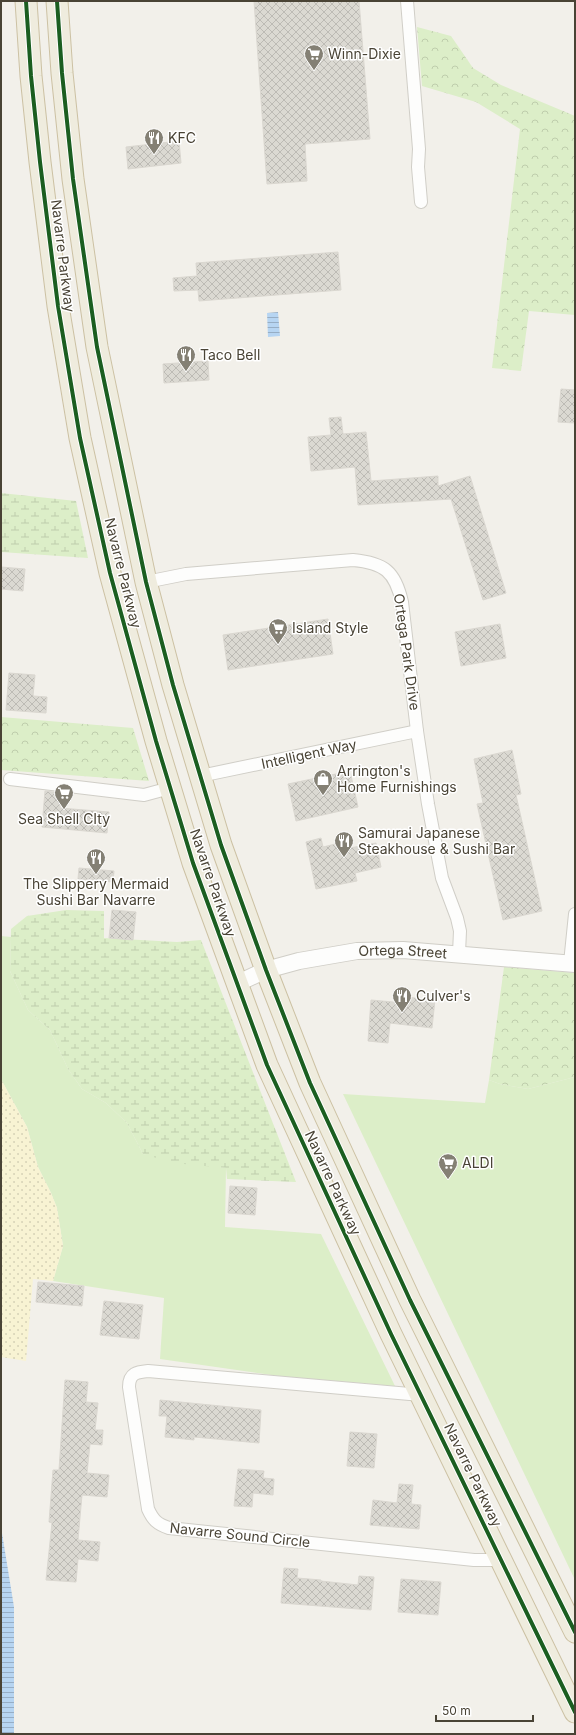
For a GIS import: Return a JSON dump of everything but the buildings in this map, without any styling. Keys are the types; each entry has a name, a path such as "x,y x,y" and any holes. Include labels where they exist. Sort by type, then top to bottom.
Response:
{"highway":[{"name":"Navarre Parkway","path":"26,1 36,123 58,306 80,438 110,573 156,741 193,863 236,984 267,1065 327,1198 575,1712"},
{"name":"Navarre Parkway","path":"57,1 62,73 73,179 92,319 105,386 146,582 173,685 221,845 266,970 310,1083 410,1300 575,1632"},
{"path":"58,306 80,316 92,319"},
{"path":"67,366 76,365 84,368 105,386"}],"street":[{"path":"407,1 419,150 418,167 421,202"},
{"name":"Ortega Park Drive","path":"146,582 186,574 353,560 366,561 380,566 392,575 398,586 402,602 428,804 442,878 457,918 460,931 459,953"},
{"name":"Intelligent Way","path":"200,776 418,731"},
{"path":"10,779 144,796 170,788"},
{"path":"572,963 575,914"},
{"name":"Ortega Street","path":"236,984 266,970 357,951 403,950 459,953 572,963"},
{"name":"Navarre Sound Circle","path":"421,1395 148,1371 136,1372 131,1376 128,1387 148,1509 153,1520 159,1525 169,1528 474,1560 502,1560"}],"green space":[{"path":"417,27 451,36 473,68 501,85 575,116 575,315 529,311 521,371 492,368 520,129 476,102 422,86"},
{"path":"1,493 76,501 88,558 1,552"},
{"path":"1,717 133,728 149,781 1,770"},
{"path":"66,910 104,911 104,938 177,942 201,940 296,1182 227,1179 226,1168 173,1163 143,1154 127,1123 106,1103 82,1089 68,1069 50,1030 28,1010 10,971 11,929 27,916"},
{"path":"1,936 11,937 10,971 28,1010 50,1030 68,1069 82,1089 106,1103 127,1123 143,1154 226,1168 225,1227 321,1234 395,1386 279,1376 160,1359 164,1298 53,1281 63,1246 57,1208 38,1167 27,1127 2,1081"},
{"path":"504,967 575,973 575,1077 528,1089 500,1084 489,1080"},
{"path":"575,1077 575,1580 343,1094 485,1103 489,1080 500,1084 528,1089"}],"sand":[{"path":"1,1048 2,1081 27,1127 38,1167 57,1208 63,1246 53,1281 33,1279 26,1361 1,1357"}],"water":[{"path":"278,312 280,336 268,337 267,313"},
{"path":"1,1527 14,1607 14,1734 1,1734"}],"cycle path":[{"path":"26,1 31,76 40,162 58,306 80,438 110,573 156,741 193,863 267,1065 391,1334 575,1712"},
{"path":"57,1 62,73 73,179 97,347 146,582 173,685 221,845 266,970 310,1083 410,1300 575,1632"}],"place":[{"name":"Winn-Dixie","path":"314,71"},
{"name":"KFC","path":"154,155"},
{"name":"Taco Bell","path":"186,372"},
{"name":"Island Style","path":"278,645"},
{"name":"Arrington's Home Furnishings","path":"323,796"},
{"name":"Sea Shell CIty","path":"64,810"},
{"name":"Samurai Japanese Steakhouse & Sushi Bar","path":"344,858"},
{"name":"The Slippery Mermaid Sushi Bar Navarre","path":"96,875"},
{"name":"Culver's","path":"402,1013"},
{"name":"ALDI","path":"448,1180"}]}
